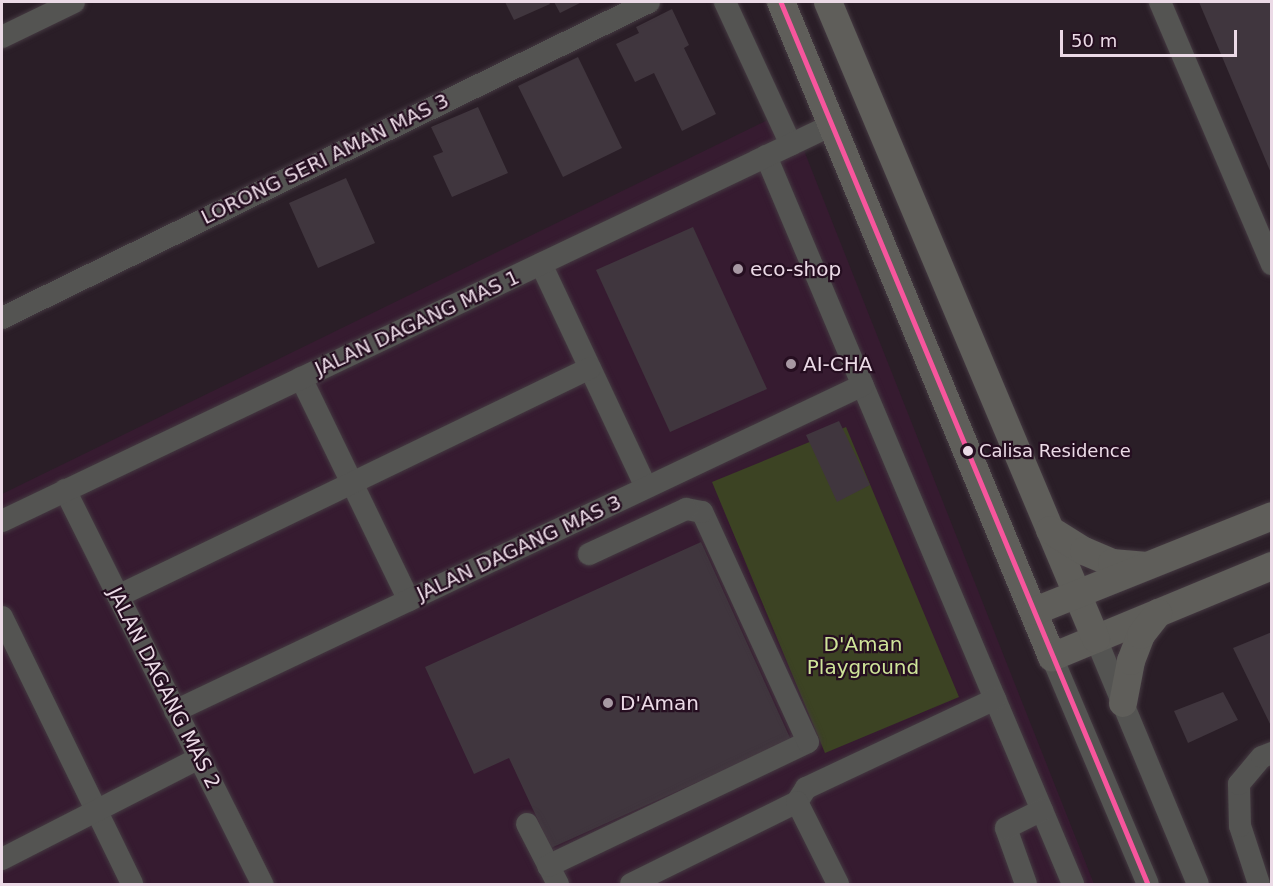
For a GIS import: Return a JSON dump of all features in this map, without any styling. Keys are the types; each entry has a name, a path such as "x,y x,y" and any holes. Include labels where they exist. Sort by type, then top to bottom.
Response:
{"main road":[{"path":"781,2 1052,657 1272,566"},
{"path":"828,2 1096,639"},
{"path":"1035,612 1272,516"},
{"path":"1050,530 1084,551 1112,563 1145,567"},
{"path":"1123,703 1131,661 1141,635 1158,613"}],"street":[{"path":"2,37 74,2"},
{"name":"LORONG SERI AMAN MAS 3","path":"2,318 649,2"},
{"path":"725,2 791,145"},
{"path":"1160,2 1272,264"},
{"name":"JALAN DAGANG MAS 1","path":"2,521 832,125"},
{"path":"766,156 1073,885"},
{"path":"541,264 646,487"},
{"path":"117,596 590,368"},
{"path":"301,378 409,600"},
{"name":"JALAN DAGANG MAS 3","path":"175,711 862,385"},
{"name":"JALAN DAGANG MAS 2","path":"65,490 262,885"},
{"path":"527,824 553,875 808,741 702,512 686,509 589,555"},
{"path":"2,617 132,885"},
{"path":"1096,639 1198,885"},
{"path":"1052,657 1148,885"},
{"path":"631,885 797,802 806,788 995,699"},
{"path":"1259,885 1240,826 1239,784 1267,755"},
{"path":"2,859 199,758"},
{"path":"797,802 838,885"},
{"path":"1026,885 1006,828 1041,810"}],"shaded area":[{"path":"788,110 1094,884 2,884 2,494"}],"green space":[{"name":"D'Aman Playground","path":"846,427 959,697 825,753 712,482"}],"building":[{"path":"505,2 549,2 550,4 514,20"},
{"path":"554,2 582,2 560,13"},
{"path":"1199,2 1272,2 1272,173 1271,173"},
{"path":"672,9 689,45 684,48 716,114 682,131 654,73 635,82 616,44 639,33 636,27"},
{"path":"578,57 622,148 563,177 518,86"},
{"path":"478,107 508,173 452,197 433,156 443,152 431,127"},
{"path":"346,178 375,243 318,268 289,203"},
{"path":"693,227 767,389 670,432 596,270"},
{"path":"839,421 870,485 837,502 806,435"},
{"name":"D'Aman","path":"701,542 791,740 551,848 509,758 474,774 425,667"},
{"path":"1272,632 1272,728 1233,648"},
{"path":"1223,692 1238,720 1188,743 1174,711"}],"transit line":[{"path":"781,2 1148,884"}],"place":[{"name":"eco-shop","path":"738,269"},
{"name":"AI-CHA","path":"791,364"},
{"name":"Calisa Residence","path":"968,451"},
{"name":"D'Aman","path":"608,703"}]}
